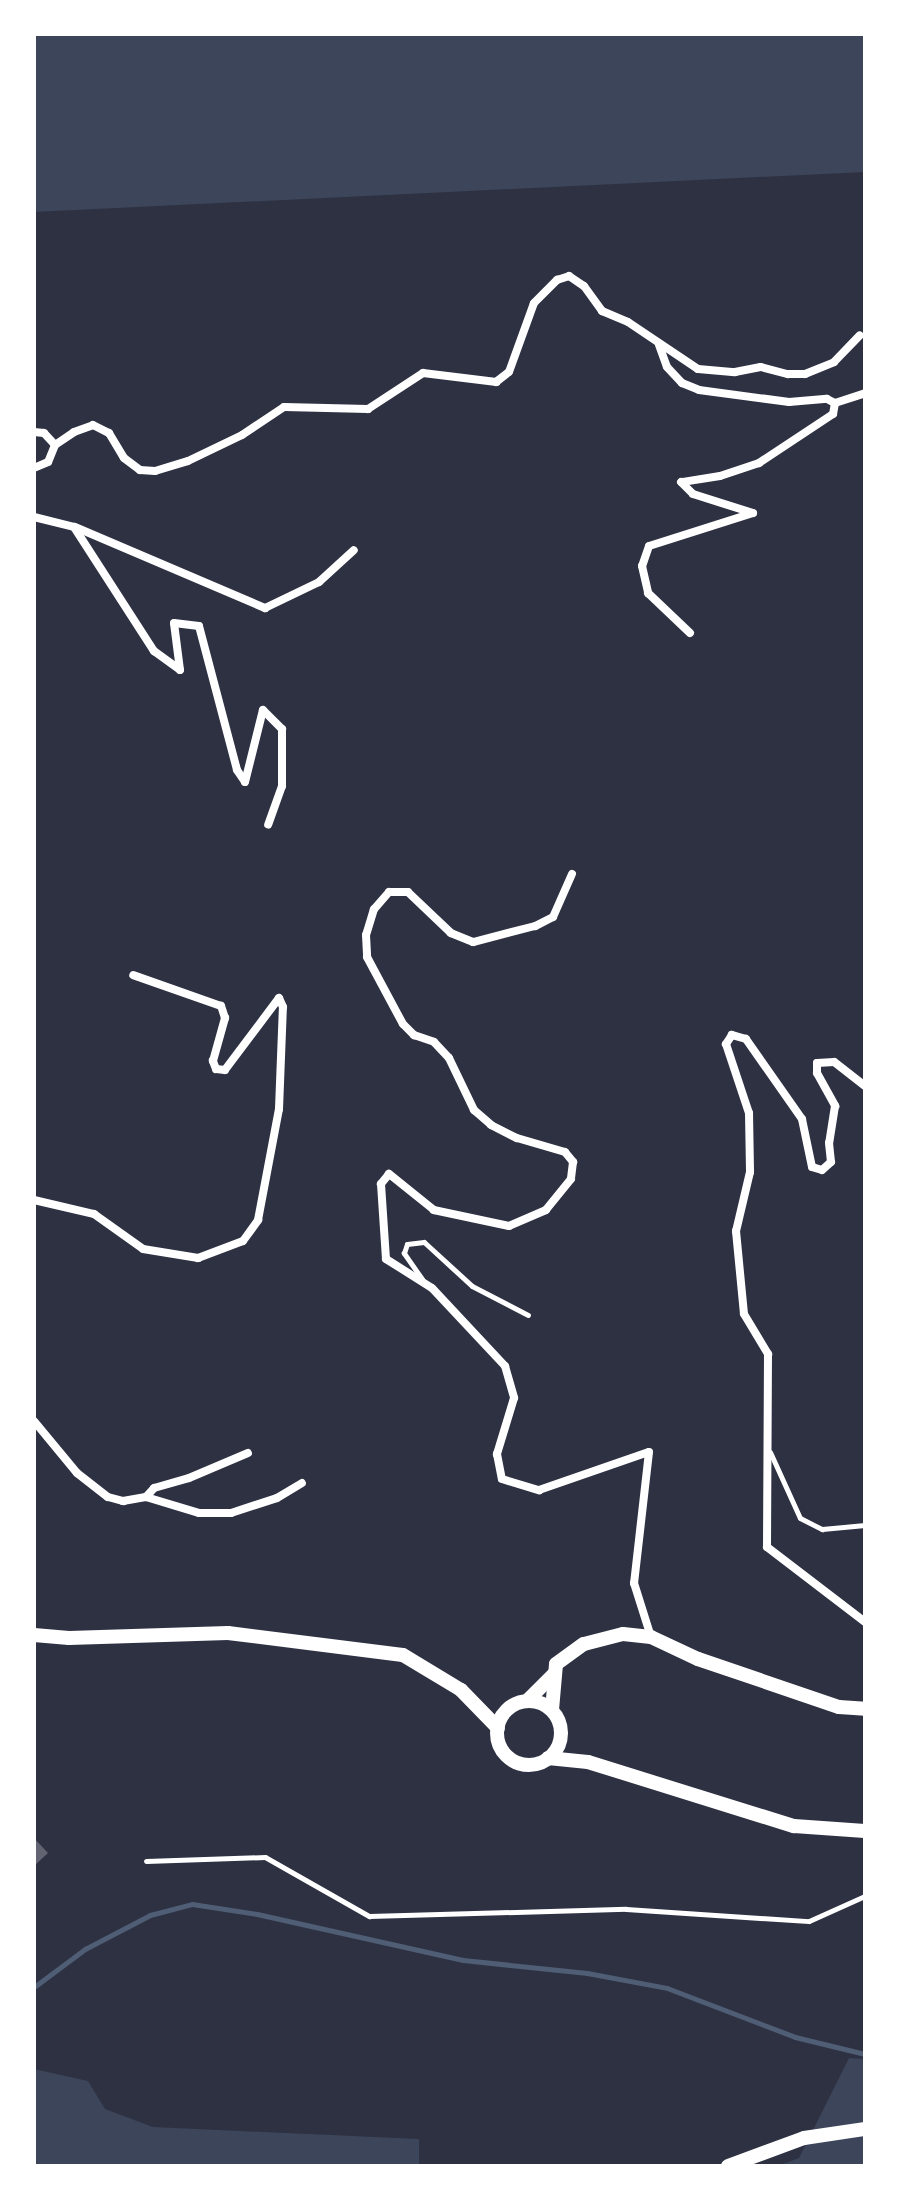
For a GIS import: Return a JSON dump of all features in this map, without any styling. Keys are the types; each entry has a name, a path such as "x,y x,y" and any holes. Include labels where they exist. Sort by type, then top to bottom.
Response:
{"main road":[{"path":"34,1635 69,1638 228,1633 403,1655 461,1690 498,1728"},
{"path":"552,1710 556,1664 584,1644 623,1634 651,1637 698,1659 839,1707 865,1709"},
{"path":"473,1702 507,1710 527,1701 554,1674"},
{"path":"527,1701 540,1703 552,1710 558,1718 561,1737 588,1762"},
{"path":"507,1710 498,1728 499,1744 509,1757 532,1764 548,1758 588,1762 794,1826 865,1831"},
{"path":"548,1758 561,1737"},
{"path":"728,2166 804,2138 865,2129"}],"street":[{"path":"34,468 48,462 55,445 74,432 93,425 109,433 124,458 140,470 155,471 188,461 242,435 284,407 368,409 423,373 496,382 509,372 534,303 557,280 569,276 584,286 602,311 628,322 698,369 735,372 761,367 788,374 805,374 834,362 860,335"},
{"path":"659,344 667,367 682,383 699,390 789,402 827,399 835,403 865,393"},
{"path":"690,633 648,593 642,566 649,546 753,513 693,494 681,482 720,476 759,463 833,414 835,403"},
{"path":"34,432 44,433 55,445"},
{"path":"34,517 74,527 265,608 319,582 354,550"},
{"path":"74,527 154,651 180,670 174,623 199,626 237,770 245,782 263,710 282,729 282,786 268,825"},
{"path":"572,874 553,917 535,926 473,942 451,933 408,892 389,892 374,909 366,935 367,957 403,1024 414,1035 434,1042 449,1058 474,1110 482,1118 517,1138 565,1152 573,1162 571,1179 546,1210 509,1226 434,1210 389,1174 381,1184 386,1259 432,1288 505,1366 514,1398 497,1454 502,1479 539,1490 649,1452 634,1583 651,1637"},
{"path":"34,1200 94,1214 143,1249 198,1258 243,1241 258,1220 279,1109 283,1007 279,998 225,1070 216,1069 213,1061 225,1018 221,1006 133,975"},
{"path":"865,1086 834,1062 817,1063 817,1073 835,1106 829,1143 831,1162 822,1170 812,1167 802,1119 746,1039 732,1035 726,1044 749,1113 750,1172 736,1231 744,1314 768,1354 767,1547 865,1622"},
{"path":"34,1421 77,1473 108,1497 123,1501 146,1497 199,1513 231,1513 277,1498 302,1483"},
{"path":"146,1497 154,1488 189,1478 248,1453"}],"lane":[{"path":"432,1288 414,1270 404,1253 407,1244 424,1242 472,1286 528,1315"},
{"path":"768,1447 800,1518 822,1529 865,1525"},
{"path":"146,1861 265,1857 369,1916 626,1909 809,1921 865,1896"}],"shaded area":[{"path":"34,34 865,34 865,172 34,212"},
{"path":"849,2058 865,2059 865,2166 778,2166 799,2158"},
{"path":"34,2069 88,2081 105,2109 153,2127 419,2139 419,2166 34,2166"}],"building":[{"path":"34,1838 48,1853 34,1866"}],"waterway":[{"path":"34,1987 85,1949 150,1915 192,1904 257,1914 463,1960 587,1973 667,1988 795,2037 865,2054"}]}
